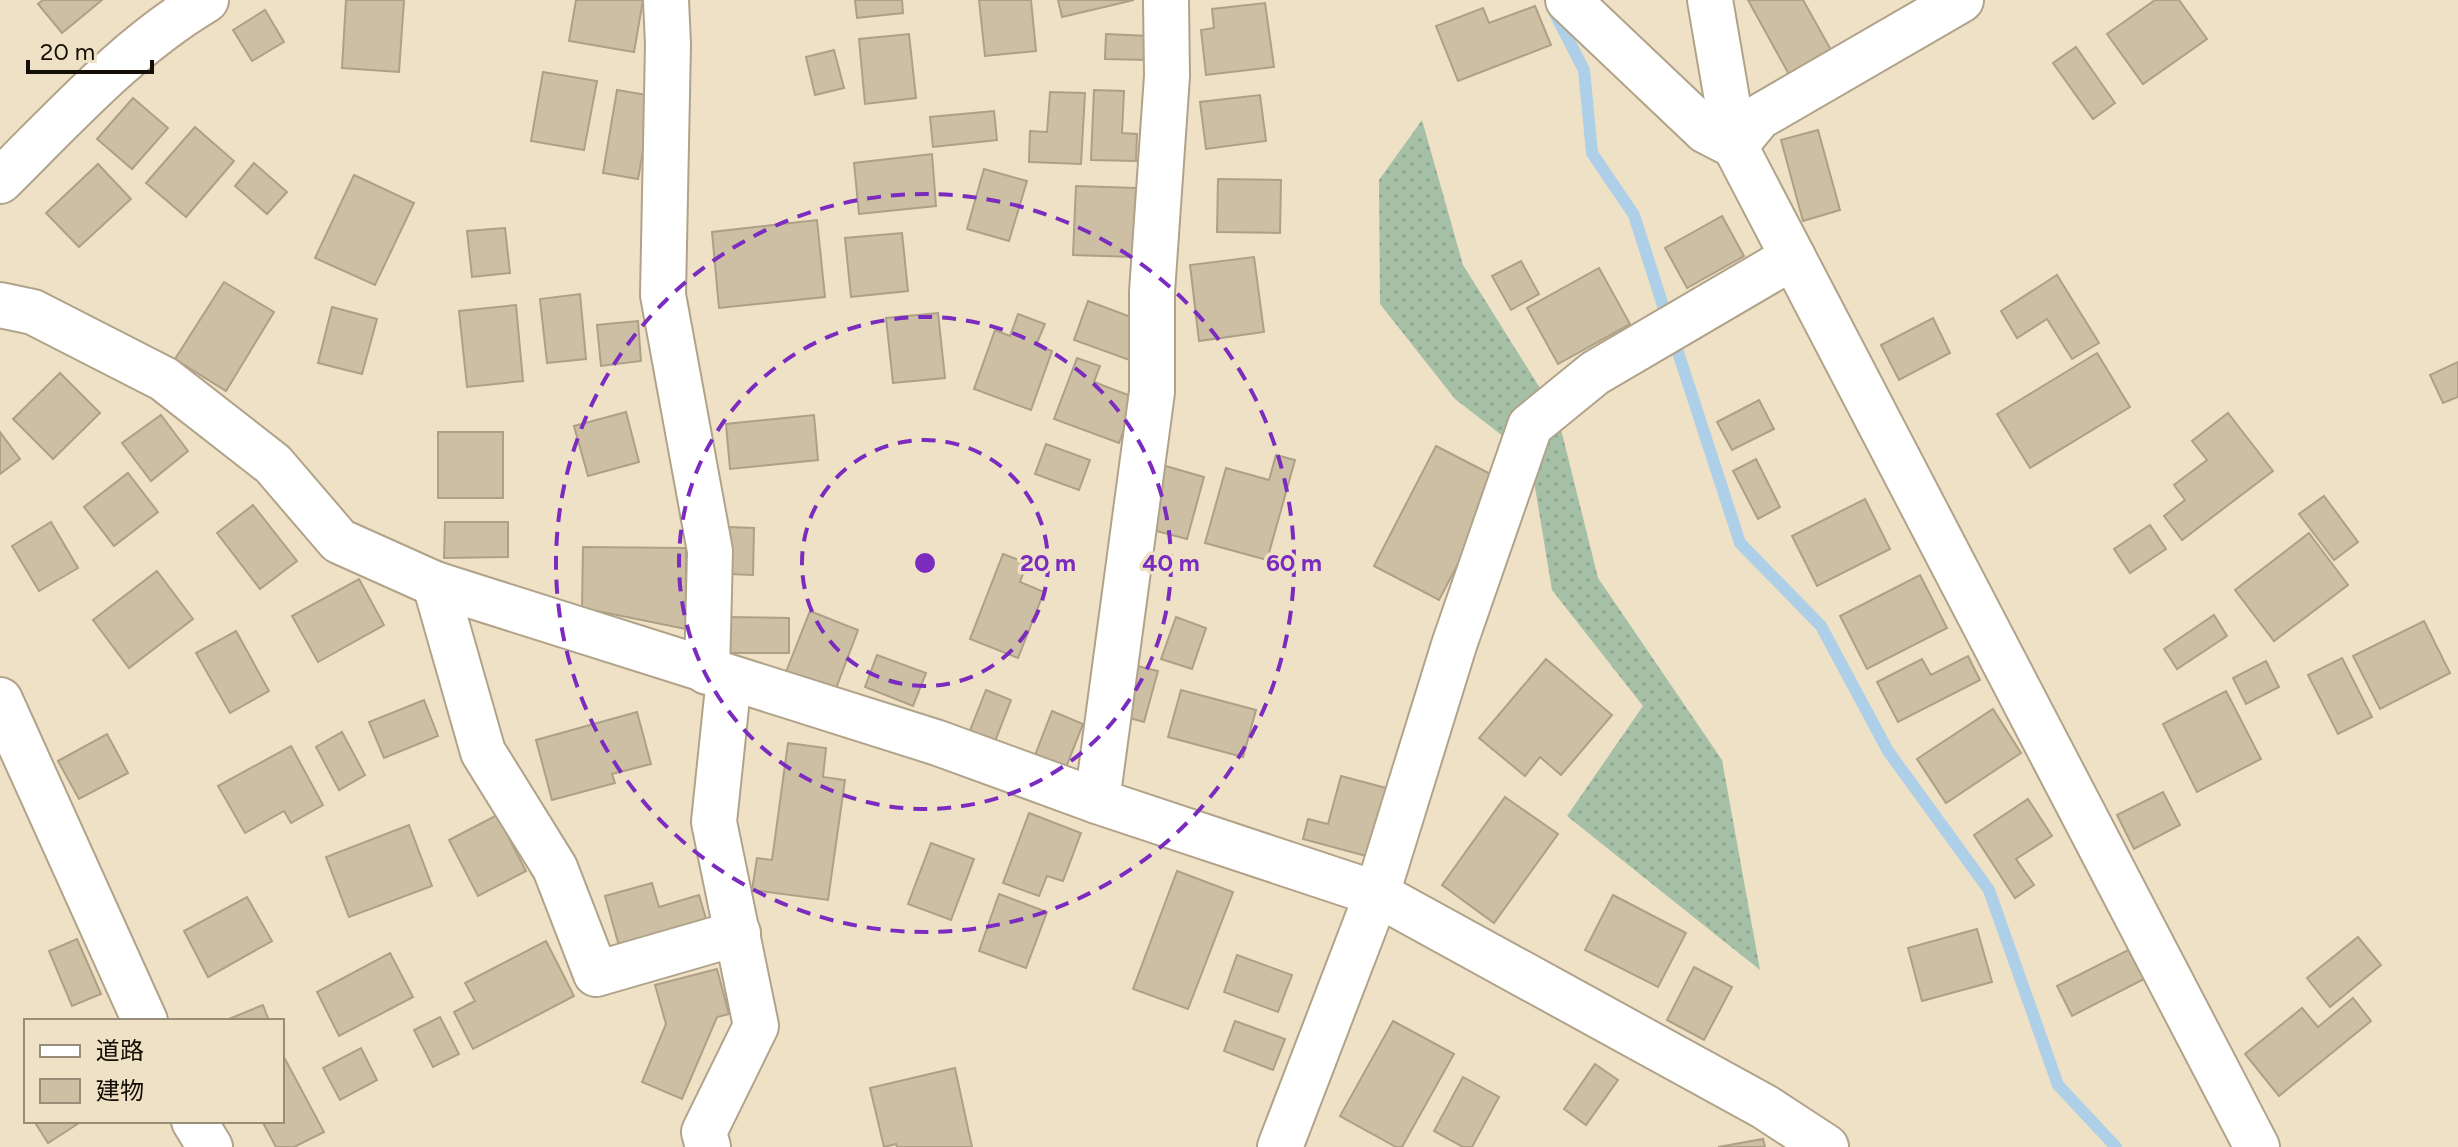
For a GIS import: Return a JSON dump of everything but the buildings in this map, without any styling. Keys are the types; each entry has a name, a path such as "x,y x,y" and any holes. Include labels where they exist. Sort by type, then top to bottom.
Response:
{"street":[{"path":"666,0 668,44 663,295 710,551 718,675 714,822 756,1026 704,1132 708,1147"},
{"path":"1097,801 1152,392 1152,292 1167,76 1166,0"},
{"path":"1568,0 1706,131 1735,146"},
{"path":"1710,0 1735,146 2257,1147"},
{"path":"1735,146 1759,117 1961,0"},
{"path":"0,181 183,6"},
{"path":"1280,1147 1377,894 1454,645 1530,426 1595,373 1793,257"},
{"path":"0,305 33,312 164,379 273,464 339,541 435,584 938,743 1097,801 1377,894 1765,1107 1826,1147"},
{"path":"435,584 483,752 555,868 596,974 738,933"},
{"path":"0,700 144,1019"},
{"path":"195,1123 210,1147"}],"green space":[{"path":"1422,120 1463,265 1558,417 1598,578 1722,760 1760,970 1567,816 1643,706 1552,590 1530,457 1455,399 1380,304 1379,180"}],"waterway":[{"path":"1553,10 1584,70 1592,153 1634,215 1665,312"},
{"path":"1676,346 1740,543 1821,626 1888,751 1989,890 2058,1085 2116,1147"}]}
